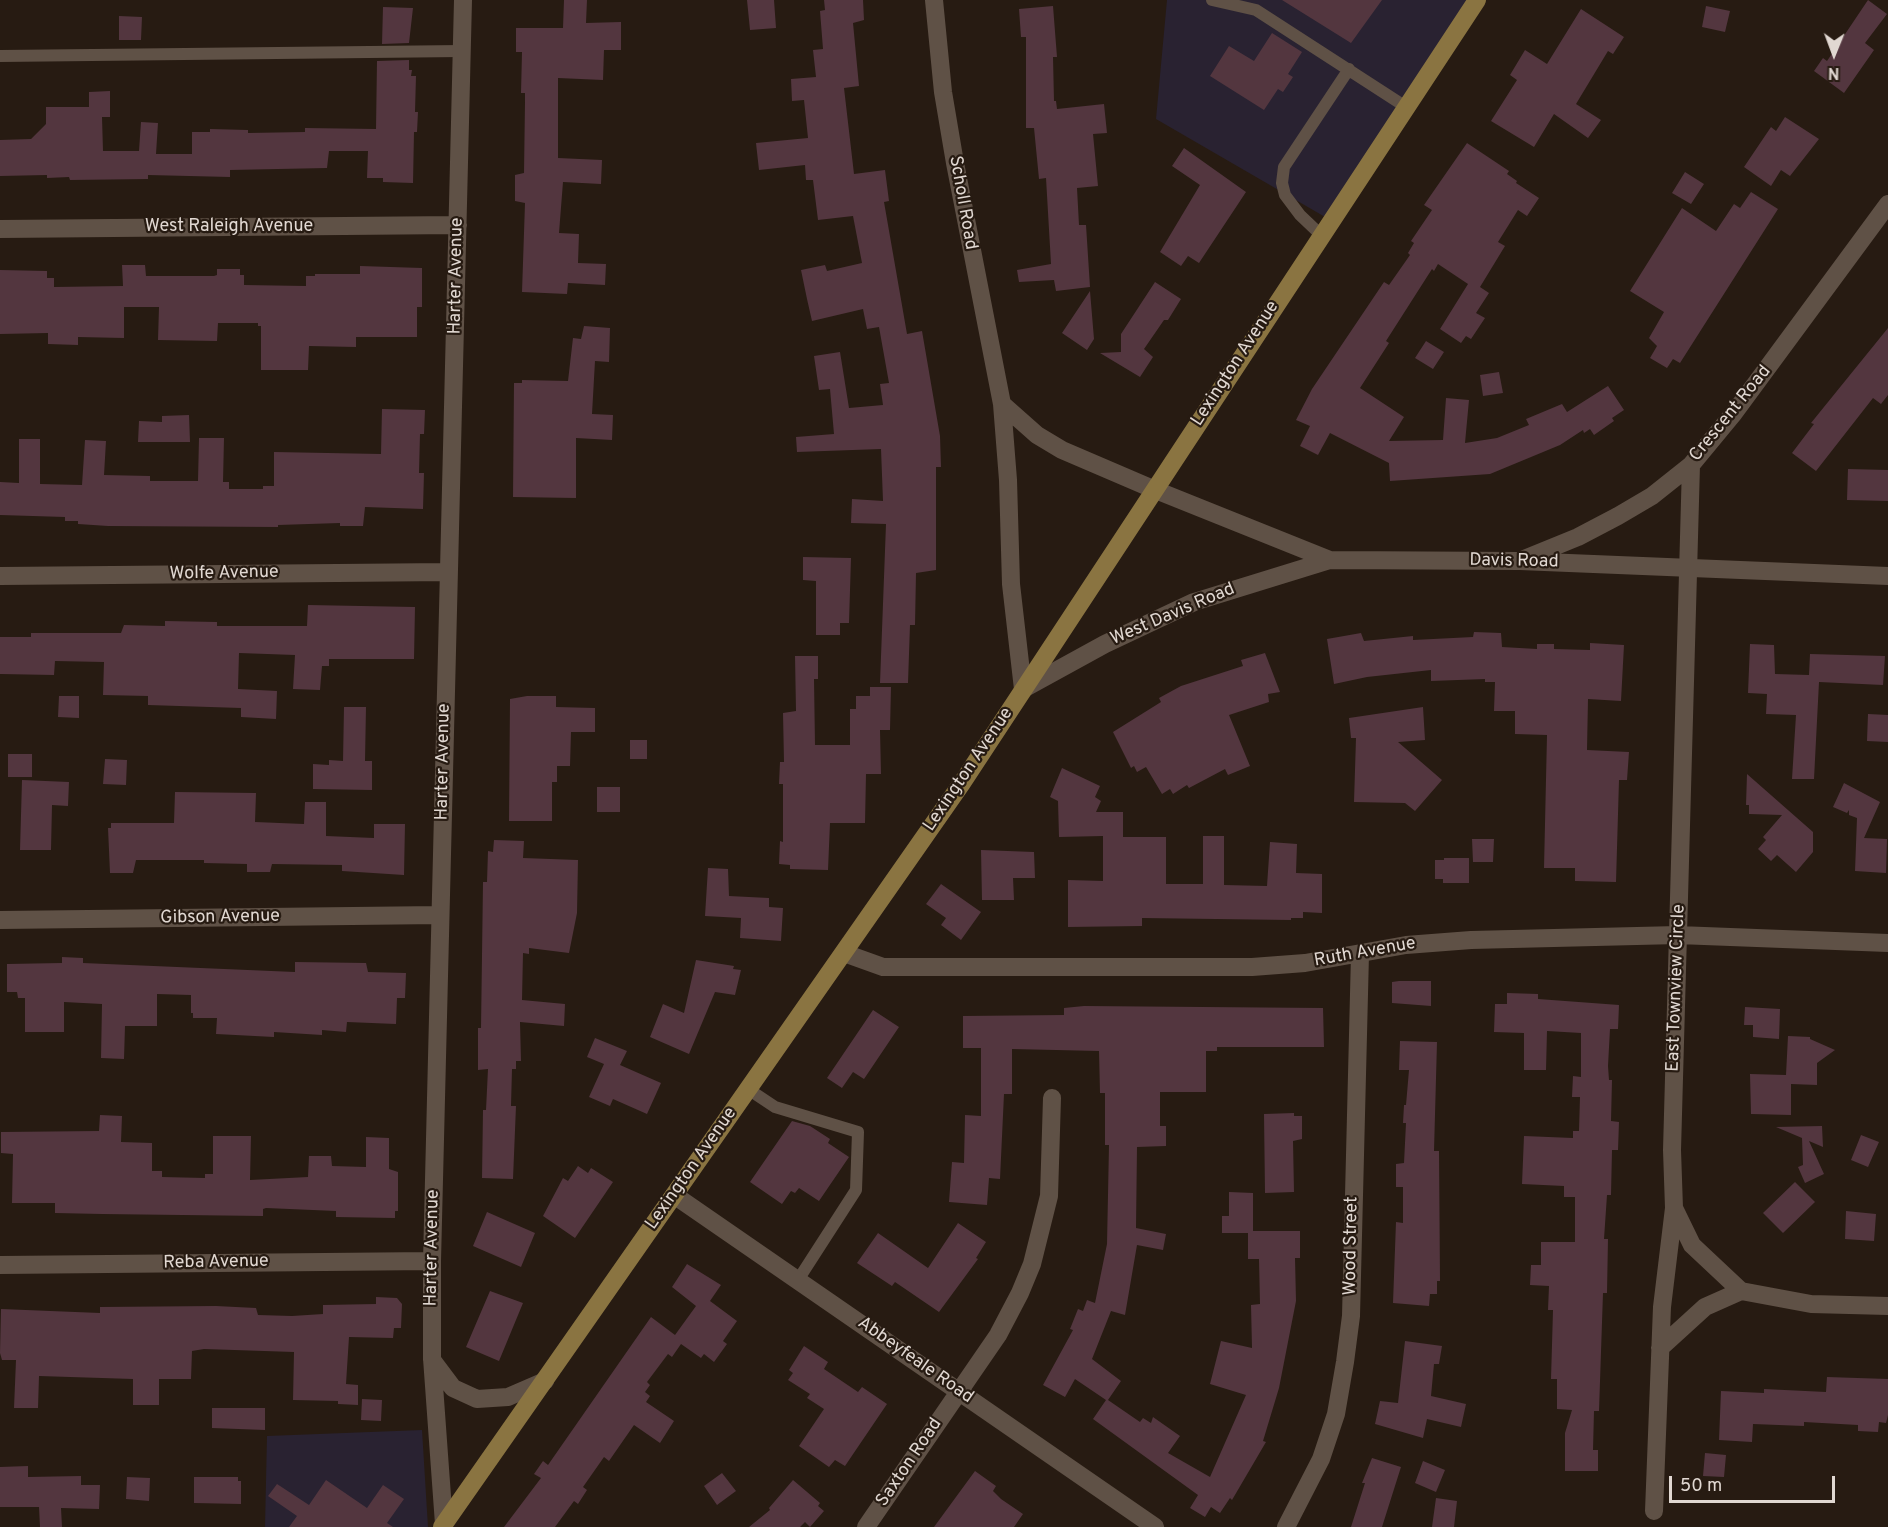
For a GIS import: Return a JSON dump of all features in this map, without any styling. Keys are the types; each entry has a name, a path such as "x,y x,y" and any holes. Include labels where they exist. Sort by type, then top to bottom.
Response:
{"main road":[{"name":"Lexington Avenue","path":"443,1526 962,783 1153,489 1477,0"}],"street":[{"name":"Harter Avenue","path":"443,1526 432,1358 432,1261 463,0"},
{"name":"Scholl Road","path":"934,0 943,92 1002,404 1008,480 1011,584 1023,689"},
{"name":"Crescent Road","path":"1520,561 1578,537 1618,516 1652,496 1691,465 1734,414 1888,204"},
{"name":"West Raleigh Avenue","path":"0,229 458,225"},
{"path":"1002,404 1037,435 1062,450 1153,489"},
{"name":"East Townview Circle","path":"1654,1511 1662,1307 1674,1208 1672,1150 1691,465"},
{"name":"Davis Road","path":"1153,489 1330,560 1520,561 1888,576"},
{"name":"West Davis Road","path":"1023,689 1105,644 1194,602 1330,560"},
{"name":"Wolfe Avenue","path":"0,576 449,572"},
{"name":"Gibson Avenue","path":"0,920 440,915"},
{"name":"Ruth Avenue","path":"844,953 883,967 912,968 1252,967 1305,963 1406,945 1471,940 1678,936 1888,943"},
{"name":"Wood Street","path":"1286,1527 1321,1459 1335,1414 1346,1362 1351,1316 1360,954"},
{"name":"Saxton Road","path":"866,1527 998,1335 1032,1264 1049,1196 1052,1098"},
{"name":"Abbeyfeale Road","path":"674,1195 1155,1527"},
{"path":"1674,1208 1692,1245 1741,1291 1811,1304 1888,1306"},
{"name":"Reba Avenue","path":"0,1265 432,1261"},
{"path":"1660,1348 1705,1306 1741,1291"},
{"path":"432,1358 453,1388 477,1399 508,1397 545,1381"}],"lane":[{"path":"1212,0 1256,10 1406,107"},
{"path":"0,56 462,51"},
{"path":"1321,235 1300,215 1285,195 1282,183 1284,167 1349,69"},
{"path":"748,1089 776,1107 858,1132 856,1190 798,1280"}],"shaded area":[{"path":"1167,0 1481,0 1332,221 1156,119"},
{"path":"422,1430 428,1527 265,1527 267,1436"}],"building":[{"path":"564,0 587,0 586,23 621,22 621,50 604,50 603,80 558,78 558,158 602,160 601,184 563,182 559,233 579,234 578,263 606,264 605,285 568,283 567,294 522,292 525,203 515,201 515,175 524,173 525,93 521,93 522,52 516,52 516,28 563,28"},
{"path":"747,0 774,0 776,28 750,30"},
{"path":"824,0 863,0 864,20 853,23 859,86 844,88 854,174 885,170 889,201 884,202 907,334 922,331 940,436 941,467 936,467 936,570 916,573 915,625 910,625 908,683 880,683 886,524 851,523 852,499 883,501 881,449 797,452 796,437 834,434 830,389 819,390 814,356 840,352 849,408 883,405 880,384 889,383 879,327 867,329 863,309 812,321 807,299 801,270 825,265 827,271 862,263 853,216 818,220 813,180 806,180 805,165 759,170 756,143 808,138 804,100 792,101 791,79 816,77 813,50 823,49 820,11 825,10"},
{"path":"1282,0 1382,0 1351,43"},
{"path":"1868,0 1887,14 1865,43 1874,50 1844,93 1814,71 1823,58 1827,61"},
{"path":"1053,6 1057,57 1053,57 1054,101 1056,101 1057,109 1104,104 1107,133 1093,134 1098,186 1077,188 1079,225 1086,225 1090,287 1056,291 1054,280 1019,282 1017,270 1051,264 1046,178 1039,179 1034,128 1026,128 1026,37 1021,37 1019,9"},
{"path":"1706,6 1730,11 1725,32 1702,27"},
{"path":"383,7 413,8 409,43 382,44"},
{"path":"1581,9 1624,37 1613,54 1608,51 1576,104 1601,120 1588,138 1554,114 1534,147 1491,121 1517,80 1510,75 1525,50 1547,64"},
{"path":"119,16 142,17 141,40 119,40"},
{"path":"1272,33 1302,52 1288,74 1293,77 1283,92 1278,89 1264,110 1210,76 1229,46 1254,61"},
{"path":"409,60 411,76 416,76 415,112 418,112 417,132 414,132 413,183 383,182 383,178 367,178 368,151 329,151 327,168 230,170 230,177 148,175 148,179 70,180 69,177 47,178 47,175 0,176 0,140 31,139 46,124 46,107 89,107 89,92 110,91 110,117 102,117 103,151 139,151 141,122 158,123 156,154 192,154 192,132 210,132 210,129 248,130 248,133 305,132 305,128 376,129 377,61"},
{"path":"1785,117 1819,139 1790,176 1781,170 1771,186 1744,167 1771,127 1776,131"},
{"path":"1467,143 1509,171 1507,174 1517,181 1516,183 1539,198 1527,216 1518,210 1498,242 1505,246 1480,287 1489,293 1476,313 1485,318 1471,339 1466,336 1461,343 1440,329 1468,284 1438,264 1434,271 1432,269 1386,341 1389,343 1360,388 1404,417 1389,441 1443,440 1446,398 1469,400 1465,443 1497,438 1529,425 1526,419 1562,404 1567,412 1608,386 1624,410 1612,418 1614,421 1594,435 1590,429 1584,433 1583,430 1560,445 1490,474 1390,481 1389,463 1330,433 1318,455 1300,446 1310,426 1296,420 1312,389 1384,282 1389,285 1410,255 1408,253 1414,243 1411,241 1432,210 1424,205"},
{"path":"1184,148 1246,192 1199,263 1188,256 1181,266 1160,252 1200,185 1172,166"},
{"path":"1685,172 1704,184 1691,204 1672,193"},
{"path":"1751,192 1778,209 1680,363 1673,359 1667,368 1650,358 1657,346 1649,338 1664,312 1630,291 1682,208 1716,231 1734,204 1740,208"},
{"path":"122,265 145,265 146,276 214,276 217,275 217,269 240,269 240,275 244,275 244,285 306,286 306,276 360,274 360,266 422,268 422,307 417,307 417,337 356,337 356,347 309,346 308,370 261,370 261,326 258,326 258,323 218,323 217,341 158,340 159,307 124,307 124,338 78,337 78,345 48,344 48,333 0,334 0,270 47,271 47,278 54,278 54,287 123,286"},
{"path":"1155,282 1181,299 1168,320 1164,320 1144,349 1153,357 1140,377 1100,353 1121,352 1121,334"},
{"path":"1090,291 1094,339 1087,350 1062,333"},
{"path":"584,326 610,328 609,362 595,361 592,414 613,415 612,440 576,438 576,498 513,497 514,383 522,383 522,380 568,381 573,338 581,339"},
{"path":"1888,328 1888,395 1881,404 1873,398 1816,471 1792,453 1814,424 1811,423"},
{"path":"1426,341 1444,352 1433,369 1415,358"},
{"path":"1499,372 1503,393 1483,396 1480,375"},
{"path":"382,409 425,410 424,434 420,434 419,473 424,473 423,509 365,507 363,526 340,526 340,523 278,525 278,527 108,526 78,524 78,521 65,521 65,517 0,515 0,482 19,483 19,439 40,439 40,484 82,485 85,440 106,441 104,475 150,476 150,481 198,481 199,438 224,438 223,482 229,482 229,489 263,489 263,486 274,486 274,452 381,454"},
{"path":"189,415 190,442 138,442 139,421 162,422 162,416"},
{"path":"1848,469 1888,470 1888,501 1847,500"},
{"path":"803,557 851,558 849,623 840,623 840,635 816,635 816,581 803,580"},
{"path":"308,605 415,607 414,659 329,659 329,666 322,666 320,690 293,689 295,655 239,653 238,689 277,691 276,719 241,717 241,708 148,705 148,696 103,695 104,662 55,661 54,675 0,674 0,637 31,637 31,633 121,633 124,625 165,626 165,621 217,622 217,626 307,626"},
{"path":"1474,632 1501,633 1502,647 1537,649 1537,644 1554,644 1554,649 1590,650 1590,643 1624,645 1621,701 1588,699 1587,750 1629,752 1627,780 1619,780 1616,882 1575,881 1575,868 1544,868 1547,735 1515,734 1515,711 1494,711 1495,682 1485,682 1485,679 1431,681 1431,670 1367,677 1334,684 1327,639 1361,633 1364,641 1413,636 1413,640 1473,637"},
{"path":"1750,644 1774,645 1775,674 1809,675 1810,654 1885,656 1883,685 1819,682 1814,779 1792,779 1796,715 1766,714 1767,694 1748,693"},
{"path":"1265,653 1280,692 1268,694 1269,702 1229,715 1250,766 1228,775 1225,769 1189,788 1187,785 1173,794 1170,789 1162,794 1146,767 1137,772 1134,766 1131,768 1113,732 1161,702 1159,698 1181,686 1243,666 1241,660"},
{"path":"795,656 818,656 818,679 814,679 815,745 850,745 850,709 856,709 856,696 870,696 870,687 891,687 890,730 880,730 881,774 866,774 865,823 830,823 828,870 790,869 790,865 779,864 780,841 783,842 783,784 779,784 780,762 784,762 783,713 796,711"},
{"path":"59,696 79,696 79,718 58,717"},
{"path":"527,696 556,696 556,707 595,708 595,732 571,732 570,766 557,766 557,782 552,782 552,821 509,821 510,699"},
{"path":"344,707 366,707 365,761 372,761 372,790 313,789 313,764 329,765 329,760 343,761"},
{"path":"1423,707 1425,740 1398,742 1442,780 1415,811 1405,803 1354,802 1356,738 1351,738 1349,718"},
{"path":"1868,714 1888,715 1888,742 1867,741"},
{"path":"630,740 647,740 647,759 630,759"},
{"path":"8,754 32,754 32,777 8,777"},
{"path":"105,759 127,760 126,785 103,784"},
{"path":"1062,768 1100,786 1095,797 1101,801 1096,812 1123,812 1123,837 1166,837 1166,884 1203,884 1203,836 1224,836 1224,885 1267,886 1270,842 1297,844 1296,873 1322,874 1322,913 1303,912 1303,918 1291,918 1291,920 1142,918 1142,926 1068,927 1068,880 1103,881 1103,836 1059,837 1058,801 1050,797"},
{"path":"1747,774 1813,832 1813,852 1796,872 1777,855 1771,861 1758,849 1766,840 1763,837 1782,815 1749,814 1749,805 1746,805"},
{"path":"22,780 69,782 68,806 52,805 51,850 20,850"},
{"path":"1844,783 1880,802 1864,838 1887,839 1886,873 1855,871 1857,818 1849,815 1849,810 1847,813 1833,807"},
{"path":"597,787 620,787 620,812 597,812"},
{"path":"175,792 256,793 255,822 304,824 305,802 326,802 326,836 374,838 374,824 405,824 404,875 342,871 342,865 272,864 270,872 247,872 247,864 204,863 204,860 136,860 133,873 110,873 108,828 111,828 111,823 174,823"},
{"path":"1472,839 1494,839 1493,862 1473,862"},
{"path":"494,840 524,841 523,858 578,860 577,913 569,953 529,948 529,954 523,953 522,1000 565,1004 564,1026 520,1022 521,1061 516,1061 516,1069 512,1069 511,1106 516,1106 513,1179 482,1178 483,1110 486,1110 488,1069 478,1070 478,1028 481,1028 483,882 487,882 488,851 493,852"},
{"path":"981,850 1034,852 1035,878 1013,878 1014,900 982,900"},
{"path":"1444,858 1469,858 1469,883 1443,883 1443,879 1435,879 1435,860 1444,860"},
{"path":"708,868 728,869 729,896 769,898 769,907 783,908 781,941 740,938 741,918 705,916"},
{"path":"941,884 981,912 961,940 941,925 946,918 926,904"},
{"path":"62,957 83,958 83,963 295,972 295,962 366,963 368,972 406,973 405,998 397,998 396,1024 347,1022 346,1032 322,1030 322,1035 274,1032 274,1037 216,1034 217,1018 193,1018 191,995 157,994 157,1026 125,1026 124,1059 101,1058 102,1004 64,1002 64,1032 25,1032 25,998 18,998 17,992 7,992 7,964 62,963"},
{"path":"696,960 734,966 733,969 741,970 735,995 715,992 689,1054 650,1037 663,1004 684,1013"},
{"path":"1431,981 1431,1006 1392,1003 1392,982"},
{"path":"1507,993 1538,994 1538,999 1619,1005 1618,1029 1610,1029 1608,1066 1609,1080 1612,1080 1611,1121 1619,1122 1618,1150 1612,1150 1611,1195 1607,1195 1604,1239 1608,1239 1607,1293 1603,1293 1599,1411 1594,1411 1593,1450 1598,1450 1598,1471 1565,1471 1565,1433 1572,1410 1557,1409 1557,1379 1551,1379 1553,1310 1548,1310 1549,1286 1530,1285 1531,1265 1541,1265 1541,1242 1575,1242 1575,1197 1564,1197 1564,1186 1522,1184 1524,1136 1573,1138 1573,1131 1579,1131 1580,1097 1572,1097 1573,1076 1581,1077 1581,1033 1547,1031 1546,1070 1524,1070 1524,1033 1494,1032 1495,1004 1507,1004"},
{"path":"1084,1006 1323,1008 1324,1047 1217,1047 1217,1051 1206,1051 1206,1092 1160,1092 1160,1126 1166,1126 1166,1146 1137,1147 1136,1228 1166,1234 1163,1250 1137,1245 1125,1315 1111,1311 1092,1359 1121,1381 1108,1400 1140,1422 1143,1418 1151,1423 1153,1417 1180,1436 1168,1453 1210,1477 1246,1395 1210,1384 1221,1341 1252,1348 1251,1305 1260,1304 1259,1259 1248,1259 1248,1233 1222,1233 1222,1216 1229,1216 1229,1192 1253,1193 1253,1231 1300,1231 1300,1258 1295,1258 1296,1301 1279,1388 1263,1441 1266,1442 1232,1500 1230,1498 1220,1513 1211,1507 1205,1517 1190,1508 1198,1495 1093,1419 1106,1400 1075,1379 1065,1397 1043,1385 1073,1330 1070,1329 1078,1309 1083,1311 1087,1300 1095,1303 1107,1244 1109,1145 1105,1145 1105,1093 1100,1093 1099,1051 1012,1049 1012,1094 1004,1094 1000,1179 989,1178 987,1205 949,1202 952,1162 964,1163 965,1115 981,1116 981,1048 963,1048 963,1016 1064,1015 1064,1008"},
{"path":"1745,1007 1780,1009 1779,1039 1753,1037 1753,1025 1744,1025"},
{"path":"873,1010 899,1027 864,1079 853,1072 842,1088 827,1078"},
{"path":"1788,1036 1810,1037 1835,1050 1817,1063 1817,1085 1791,1084 1791,1115 1751,1114 1750,1074 1786,1075"},
{"path":"595,1038 627,1051 620,1065 661,1083 647,1114 613,1099 610,1106 589,1097 604,1064 587,1057"},
{"path":"1400,1041 1437,1042 1434,1151 1439,1151 1440,1281 1437,1281 1437,1294 1430,1294 1429,1306 1393,1303 1396,1222 1403,1223 1403,1187 1396,1187 1396,1164 1404,1163 1406,1123 1403,1123 1409,1070 1399,1070"},
{"path":"1294,1113 1294,1116 1302,1116 1302,1139 1293,1141 1294,1192 1265,1193 1264,1114"},
{"path":"100,1115 122,1116 121,1142 152,1143 152,1171 162,1171 162,1177 205,1178 205,1174 213,1174 213,1136 251,1136 250,1180 308,1177 309,1156 331,1156 332,1166 366,1167 366,1137 389,1138 389,1169 398,1172 398,1211 395,1211 395,1218 336,1217 336,1211 266,1208 263,1209 263,1216 102,1214 55,1213 55,1203 12,1203 13,1154 1,1153 1,1132 99,1131"},
{"path":"792,1121 810,1126 830,1139 828,1143 849,1157 819,1201 799,1188 795,1193 791,1191 782,1204 750,1182"},
{"path":"1822,1126 1823,1147 1809,1141 1824,1174 1805,1183 1798,1167 1803,1165 1802,1138 1776,1127"},
{"path":"1861,1135 1879,1142 1868,1167 1851,1160"},
{"path":"578,1166 588,1173 591,1168 613,1182 575,1238 543,1216 563,1178 568,1181"},
{"path":"1795,1182 1815,1202 1783,1233 1763,1213"},
{"path":"1846,1211 1876,1214 1874,1241 1845,1239"},
{"path":"487,1212 535,1233 521,1267 473,1246"},
{"path":"958,1223 986,1242 976,1258 978,1259 939,1312 895,1282 892,1286 857,1263 878,1233 928,1268"},
{"path":"687,1264 721,1285 710,1301 737,1321 723,1341 727,1344 714,1362 704,1354 701,1358 681,1344 672,1357 668,1354 647,1382 650,1385 645,1392 650,1396 646,1402 674,1421 660,1443 634,1425 609,1461 604,1457 583,1487 587,1490 578,1504 574,1501 555,1527 504,1527 541,1478 534,1474 543,1461 548,1465 651,1317 675,1335 696,1306 672,1287"},
{"path":"490,1291 523,1303 499,1361 466,1347"},
{"path":"376,1297 397,1298 402,1304 401,1328 394,1328 393,1338 349,1337 346,1384 358,1385 358,1405 338,1404 338,1401 293,1400 294,1352 204,1349 192,1351 191,1379 159,1379 159,1405 133,1405 133,1379 39,1376 38,1408 14,1408 16,1360 2,1360 0,1353 1,1309 100,1313 100,1307 216,1306 256,1308 258,1315 292,1316 323,1314 323,1305 376,1304"},
{"path":"1405,1341 1442,1346 1439,1364 1434,1364 1431,1396 1466,1404 1461,1427 1427,1419 1423,1438 1375,1424 1380,1401 1398,1403"},
{"path":"804,1346 828,1362 824,1369 858,1392 862,1387 887,1404 845,1466 835,1460 829,1467 799,1446 824,1409 807,1398 810,1394 788,1380 793,1373 789,1370"},
{"path":"1827,1377 1888,1379 1888,1415 1886,1423 1879,1422 1878,1432 1858,1431 1858,1425 1804,1422 1804,1426 1753,1424 1752,1442 1719,1440 1721,1391 1764,1393 1764,1389 1826,1392"},
{"path":"362,1399 382,1400 381,1421 361,1420"},
{"path":"212,1408 265,1408 265,1430 212,1428"},
{"path":"1705,1453 1726,1455 1724,1477 1703,1476"},
{"path":"1372,1458 1401,1467 1382,1527 1351,1527 1365,1483 1362,1483"},
{"path":"1423,1461 1445,1470 1436,1492 1415,1483"},
{"path":"28,1466 28,1477 81,1476 81,1485 100,1485 99,1509 61,1508 62,1527 40,1527 39,1507 0,1507 0,1467"},
{"path":"975,1471 996,1486 993,1491 1001,1499 1023,1514 1014,1527 934,1527"},
{"path":"722,1473 736,1491 717,1505 704,1486"},
{"path":"127,1477 150,1478 149,1501 126,1499"},
{"path":"194,1477 238,1477 238,1481 241,1481 241,1504 194,1503"},
{"path":"326,1480 367,1508 383,1485 404,1499 387,1523 393,1527 289,1527 297,1516 268,1496 277,1484 309,1505"},
{"path":"793,1480 820,1503 818,1506 824,1511 810,1527 805,1522 800,1527 749,1527 770,1510 769,1508"},
{"path":"1436,1498 1457,1501 1454,1527 1432,1527"}]}
